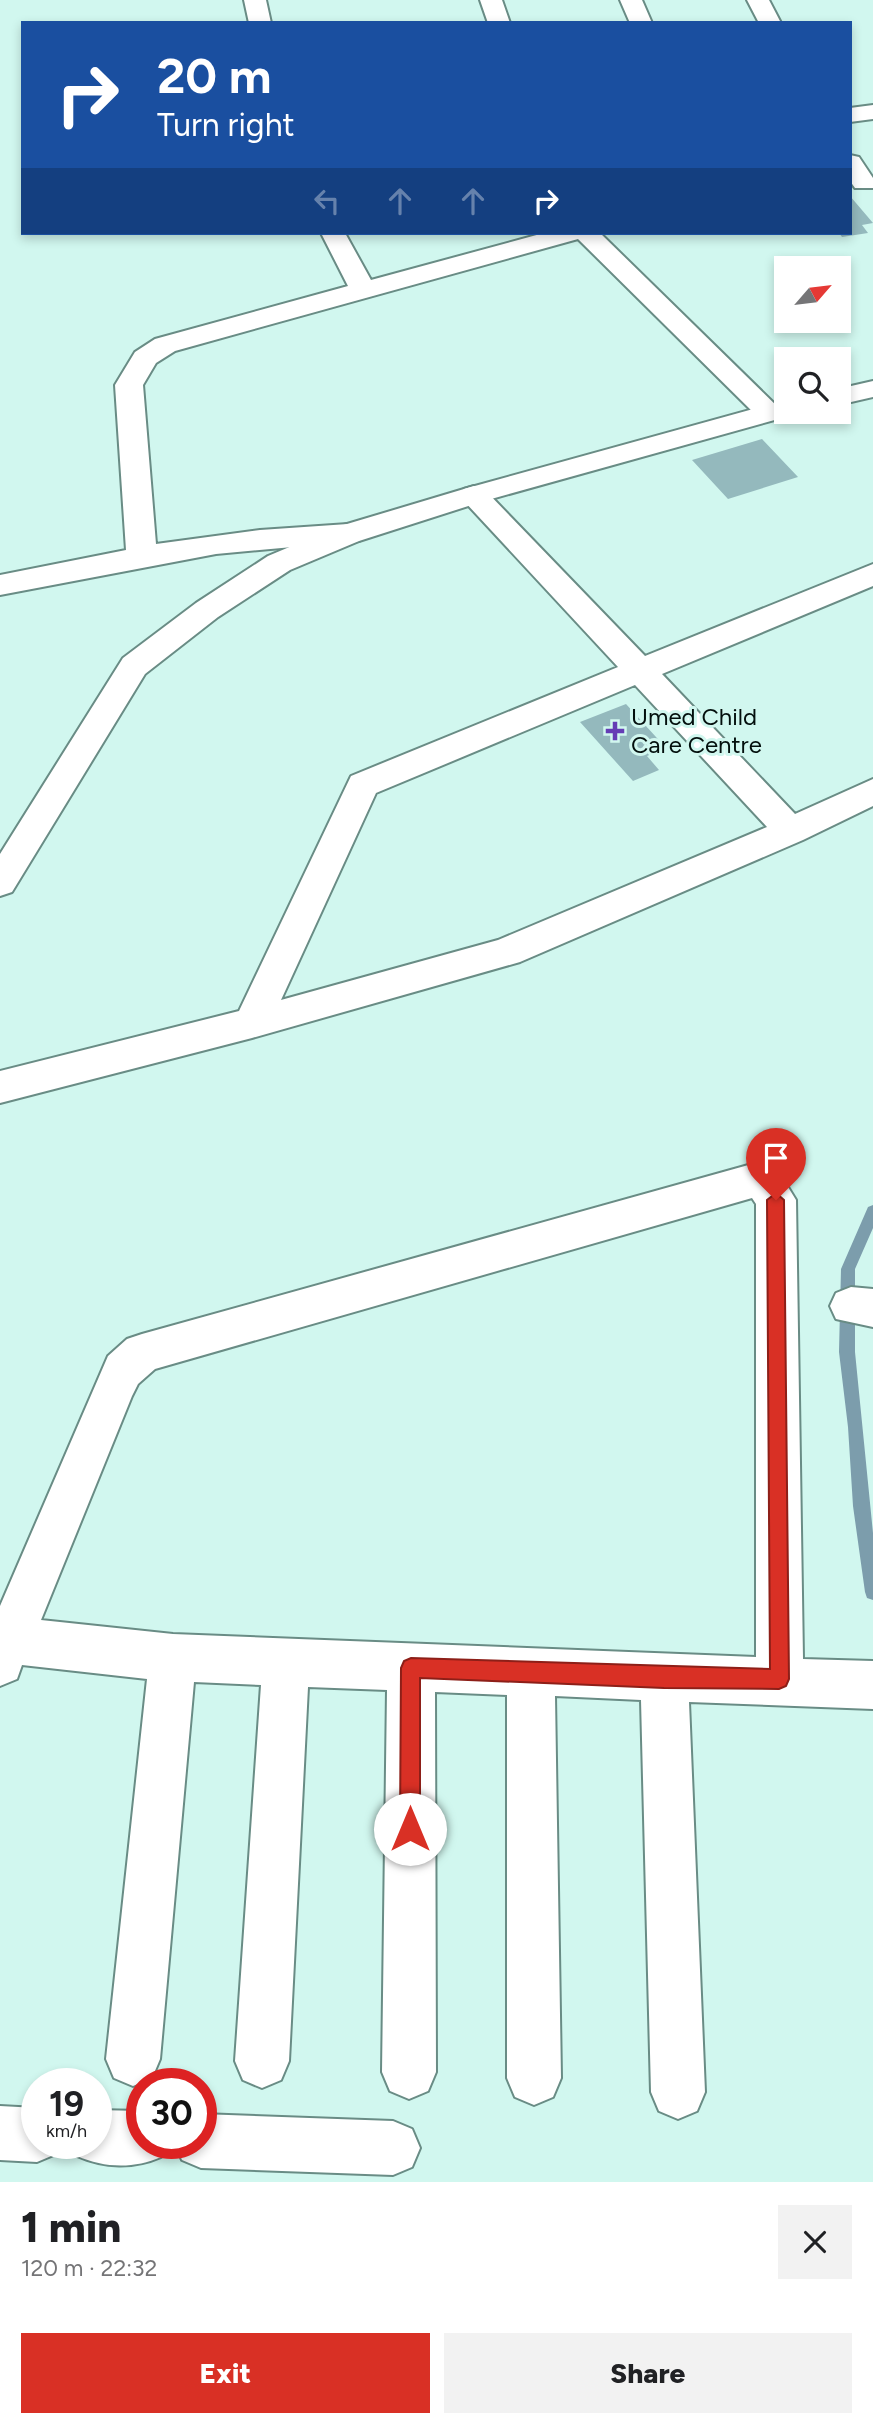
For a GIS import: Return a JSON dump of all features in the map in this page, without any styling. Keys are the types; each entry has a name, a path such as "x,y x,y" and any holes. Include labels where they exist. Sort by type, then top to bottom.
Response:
{"street":[{"path":"255,0 260,21"},
{"path":"491,0 498,21"},
{"path":"631,0 640,21"},
{"path":"758,0 769,21"},
{"path":"852,115 873,112"},
{"path":"852,165 863,183"},
{"path":"334,235 364,291"},
{"path":"142,556 129,385 145,358 165,345 565,235"},
{"path":"588,235 774,406"},
{"path":"851,394 873,389"},
{"path":"0,883 134,666 207,610 279,563 348,534 474,495 774,411"},
{"path":"474,495 791,831"},
{"path":"0,584 142,556 260,538 348,534"},
{"path":"252,1023 363,785 873,573"},
{"path":"0,1087 252,1023 507,953 791,831 873,791"},
{"path":"794,1681 776,1200 766,1186 752,1181 142,1353 123,1370 113,1390 3,1647 286,1663 873,1685"},
{"path":"133,2059 173,1658"},
{"path":"262,2061 286,1663"},
{"path":"409,2072 411,1668"},
{"path":"531,1673 534,2078"},
{"path":"664,1678 678,2092"},
{"path":"0,2133 21,2134"},
{"path":"217,2142 393,2148"}],"building":[{"path":"852,198 873,223 862,225 868,233 842,237 840,235 852,235"},
{"path":"762,439 798,477 728,499 692,460"},
{"path":"626,704 666,748 647,756 659,770 633,781 580,722"}],"waterway":[{"path":"873,1211 848,1269 847,1352 856,1427 861,1506 873,1592"}],"place":[{"name":"Umed Child Care Centre","path":"615,731"}],"route":[{"path":"410,1829 411,1668 664,1678 779,1679 776,1200"}]}
